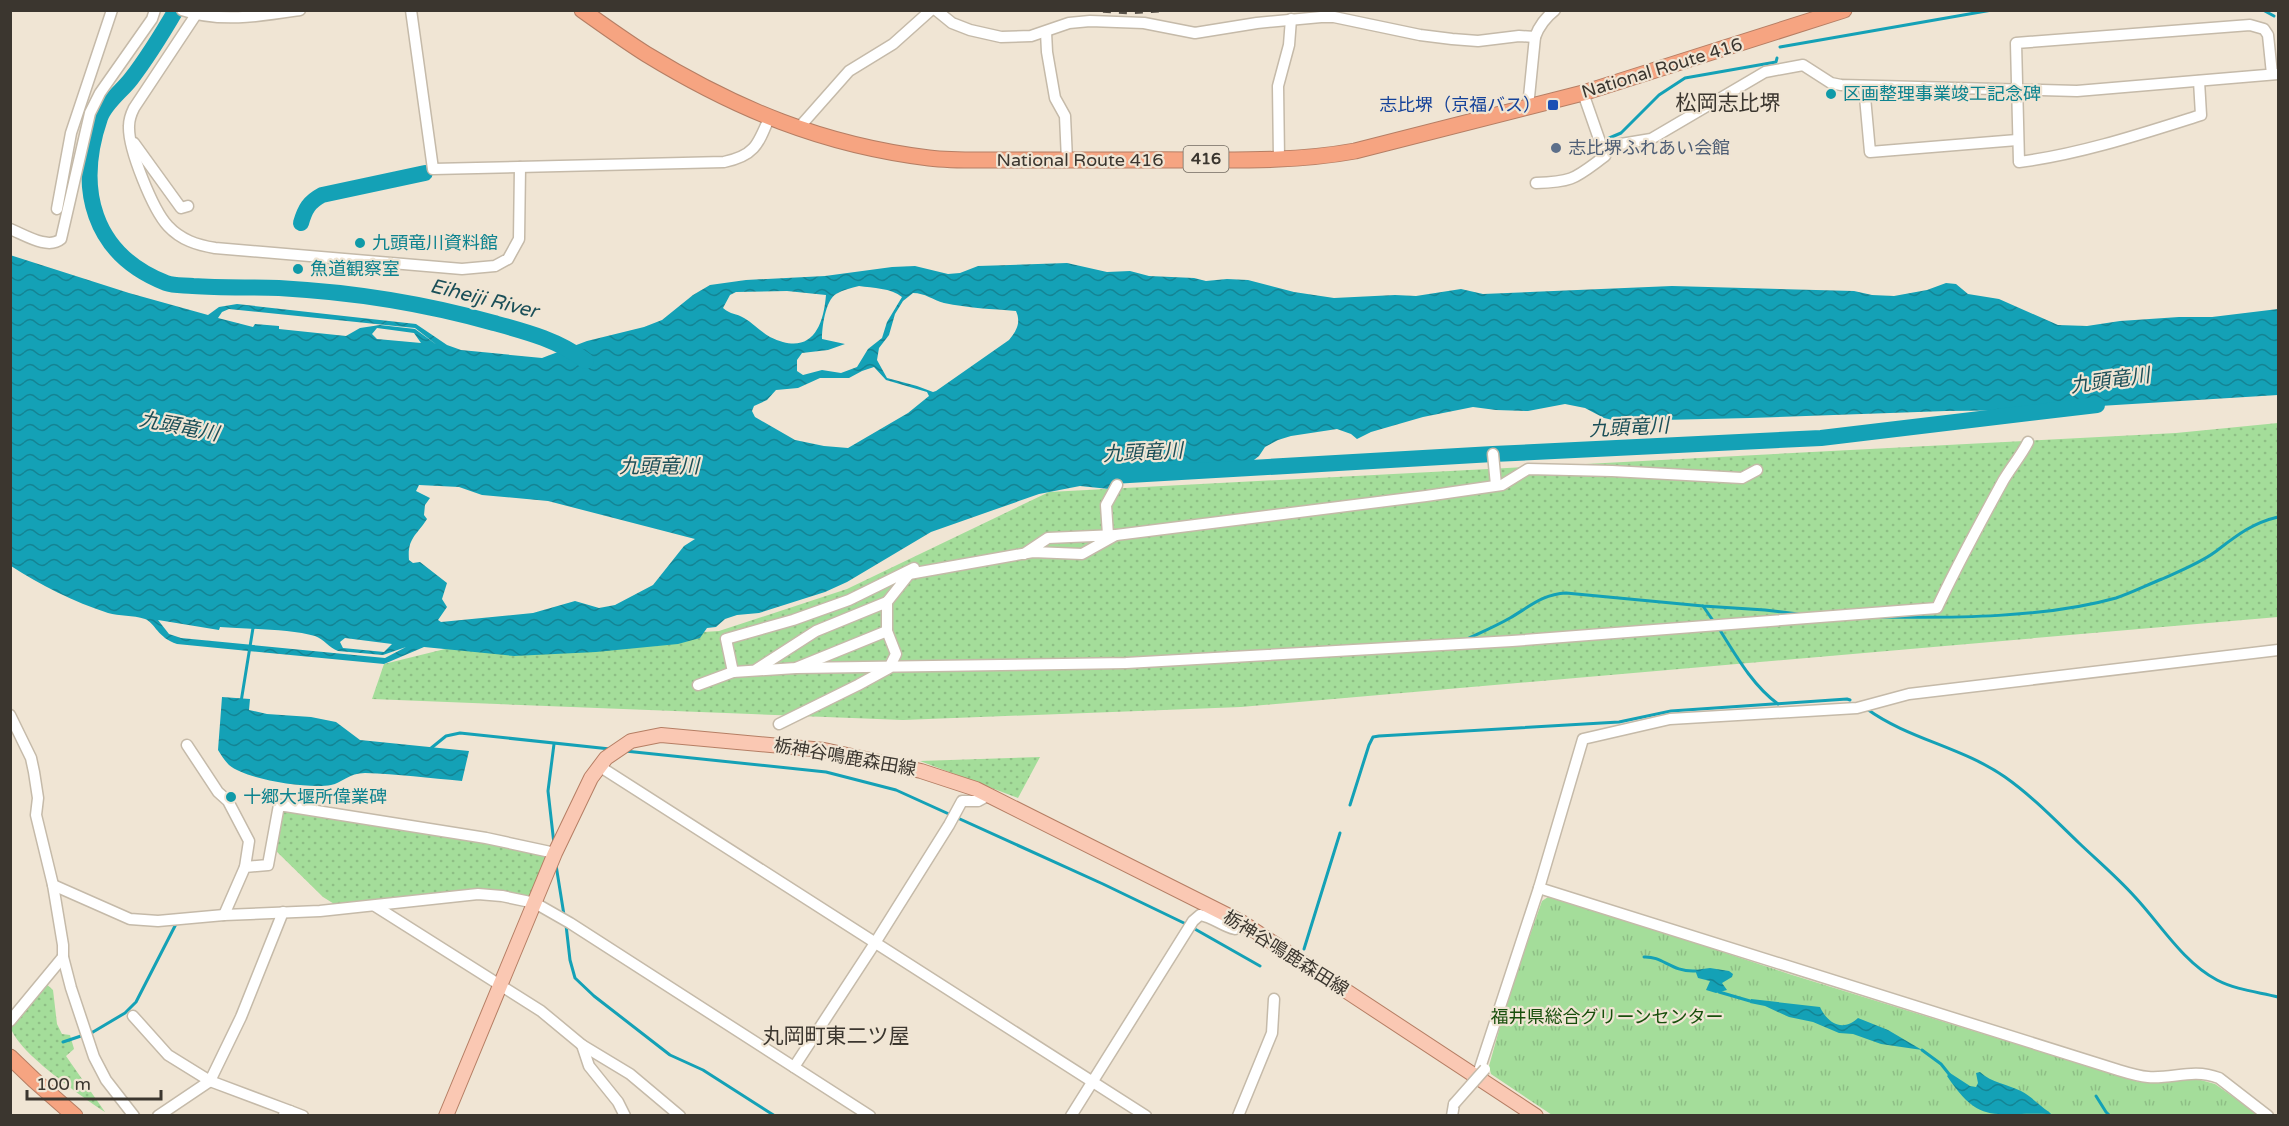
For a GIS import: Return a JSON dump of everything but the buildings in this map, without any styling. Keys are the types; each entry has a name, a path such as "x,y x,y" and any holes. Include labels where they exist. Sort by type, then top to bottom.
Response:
{"highway":[{"name":"National Route 416","path":"582,10 644,53 686,78 769,118 801,130 873,149 930,158 1068,160 1279,159 1355,151 1583,93 1844,10"},
{"path":"10,1057 75,1116"}],"main road":[{"name":"栃神谷鳴鹿森田線","path":"446,1116 555,853 582,795 602,762 631,741 645,736 679,735 824,750 947,778 989,795 1243,923 1481,1073 1536,1116"}],"street":[{"path":"57,209 71,133 112,10"},
{"path":"10,230 51,244 61,239 90,113 100,93 152,19 155,10"},
{"path":"300,10 225,17 192,12 134,108 129,126 135,158 160,216 169,227 191,242 214,248 462,269 495,266 508,259 519,239 520,167"},
{"path":"411,10 433,169 724,162 741,158 751,152 760,142 769,118"},
{"path":"801,130 803,123 849,71 893,44 931,10"},
{"path":"936,10 952,22 987,35 1020,37 1046,32 1070,23 1090,21 1144,23 1195,33 1257,23 1334,17 1420,35 1478,41 1519,36 1535,37"},
{"path":"1528,107 1535,37 1549,14 1556,10"},
{"path":"1279,159 1278,86 1289,45 1291,20"},
{"path":"1603,147 1651,139 1765,72 1803,65 1831,83 1864,86 2017,89 2077,91 2275,74 2268,35 2264,29 2239,25 2016,43 2017,89 2017,140 2019,162 2105,144 2201,115 2199,81"},
{"path":"1046,32 1055,98 1065,116 1068,160"},
{"path":"1864,86 1870,152 2017,140"},
{"path":"1536,183 1573,180 1605,156 1583,93"},
{"path":"130,139 181,208 188,206"},
{"path":"698,685 733,672 756,670 1126,663 1512,641 1937,608 1965,550 2006,476 2028,442"},
{"path":"1493,454 1496,486"},
{"path":"1024,554 1048,538 1112,535 1496,486 1502,485 1528,469 1624,471 1742,478 1757,470"},
{"path":"1112,535 1106,505 1117,485"},
{"path":"909,574 1024,554 1082,554 1112,535"},
{"path":"733,672 726,639 793,620 849,600 914,568 887,602 816,631 756,670"},
{"path":"779,724 858,686 889,668 896,654 887,631 887,602"},
{"path":"796,668 887,631"},
{"path":"1453,1110 1481,1073 1583,740 1670,719 1857,708 1909,694 2278,650"},
{"path":"10,715 31,758 38,798 36,815 53,885 63,957 71,988 94,1057 106,1080 134,1116"},
{"path":"187,745 218,792 228,801 249,841 245,867 224,915"},
{"path":"602,762 875,943 1146,1116"},
{"path":"794,1067 875,943 949,825 956,809 962,801 978,801 989,795"},
{"path":"245,867 268,865 279,805 486,838 555,853"},
{"path":"53,885 130,919 158,921 375,906 478,894 535,903 570,923 867,1115"},
{"path":"1539,888 2137,1075 2149,1077 2185,1073 2210,1075 2219,1078 2268,1116"},
{"path":"375,906 542,1011 582,1045 630,1074 680,1116"},
{"path":"158,1116 210,1081 244,1010 283,912"},
{"path":"1071,1116 1188,933 1193,921 1200,915 1207,916 1224,927 1235,929 1243,923"},
{"path":"10,1021 63,957"},
{"path":"1238,1116 1272,1033 1274,999"},
{"path":"133,1016 168,1055 210,1081 287,1113 303,1116"},
{"path":"582,1045 589,1066 618,1102 625,1116"}],"green space":[{"path":"2278,423 2278,617 1241,707 903,720 372,699 384,664 445,649 719,631 847,589 1049,492 2176,433"},
{"path":"1040,757 1018,798 920,761"},
{"path":"279,805 555,853 535,903 502,896 339,907 323,897 272,847"},
{"name":"福井県総合グリーンセンター","path":"1551,895 1789,974 2139,1082 2197,1079 2215,1084 2259,1115 1552,1115 1491,1074 1489,1066 1508,998 1542,901"},
{"path":"43,981 53,990 57,1024 62,1034 70,1035 74,1049 66,1056 105,1112 48,1070 20,1043 12,1031 13,1017"}],"water":[{"path":"10,255 129,293 208,315 219,307 237,304 416,324 447,345 461,350 542,358 587,341 644,327 662,320 693,295 710,285 915,266 948,274 960,273 978,266 1067,263 1107,272 1130,271 1149,276 1194,278 1206,281 1248,280 1294,292 1334,298 1416,296 1461,289 1483,294 1672,286 1854,291 1894,296 1927,290 1946,283 1956,284 1968,294 1999,299 2058,325 2087,326 2120,321 2212,317 2278,309 2278,395 2035,410 1617,421 1604,418 1585,408 1565,404 1528,411 1473,407 1423,417 1371,432 1357,439 1337,429 1291,436 1265,447 1259,456 1245,467 1229,472 1179,477 1169,472 1151,470 1137,473 1109,489 1080,486 1039,494 931,532 847,582 825,592 759,613 737,615 725,619 716,627 707,628 700,638 678,644 596,652 514,656 424,647 384,664 177,644 161,635 145,619 108,613 83,604 45,586 11,566","holes":["859,286 882,289 902,297 887,322 882,338 868,349 857,367 841,373 822,370 803,375 797,371 797,360 802,353 828,350 845,344 822,339 829,302 839,293","787,291 826,295 821,319 812,337 795,344 770,337 744,318 723,308 730,295 736,292","913,293 953,305 1016,311 1018,323 1009,340 933,392 887,378 877,360 879,348 889,335 895,314 903,301","229,309 415,328 437,345 415,329 380,325 360,328 346,336 279,329 279,326 255,324 253,327 218,318 222,312","377,328 414,333 421,343 377,339 372,334","874,367 886,380 927,392 929,396 908,413 848,448 795,440 755,417 752,411 754,406 767,400 776,390 798,388 820,378 849,378","419,485 459,487 482,495 548,501 695,539 684,546 653,585 615,605 599,608 575,601 533,613 441,622 438,620 447,607 442,599 447,583 420,562 413,563 409,560 411,542 427,519 424,515 425,505 430,498 416,491","158,620 219,630 220,627 305,634 318,637 338,651 383,655 406,647 385,658 181,638 169,634","345,638 392,644 384,652 343,648 340,642"]},
{"path":"222,697 250,699 249,710 267,714 311,717 336,722 360,740 469,751 462,781 365,773 331,785 308,786 249,775 229,765 218,750"},
{"path":"1710,968 1729,971 1733,974 1722,983 1727,990 1716,993 1706,990 1710,981 1698,978 1695,970"},
{"path":"1751,999 1820,1007 1827,1018 1841,1025 1847,1025 1858,1018 1888,1030 1922,1050 1881,1044 1853,1034 1839,1033 1813,1022 1789,1017 1765,1006 1750,1003"},
{"path":"1980,1072 1990,1079 2025,1093 2049,1112 2048,1114 2001,1114 1979,1109 1969,1103 1947,1076 1950,1073 1970,1086 1976,1087 1978,1083 1976,1073"}],"waterway":[{"name":"Eiheiji River","path":"176,10 137,71 102,113 93,144 90,169 91,193 96,216 106,237 121,255 141,270 172,285 279,288 333,292 387,300 506,326 564,347 586,361"},
{"path":"1780,47 1992,10"},
{"path":"2263,10 2274,16"},
{"path":"1607,139 1621,133 1659,95 1685,78 1776,62 1777,58"},
{"path":"301,223 308,206 322,195 425,173"},
{"name":"九頭竜川","path":"1112,476 1821,438 2097,405"},
{"path":"1879,617 1968,617 2029,613 2059,610 2116,598 2196,563 2245,531 2278,517"},
{"path":"1467,639 1505,621 1543,598 1566,593 1798,614"},
{"path":"1703,606 1714,622"},
{"path":"1718,627 1752,678 1778,704"},
{"path":"241,702 253,628"},
{"path":"1350,805 1373,737 1619,722 1671,711 1850,700"},
{"path":"1867,709 1900,728 1971,758 2005,777 2043,808 2122,883 2183,953 2205,972 2224,983 2278,997"},
{"path":"430,749 446,736 460,733 610,749"},
{"path":"554,744 548,791 554,844"},
{"path":"625,751 826,772 896,790 1186,924 1260,966"},
{"path":"1304,949 1340,833"},
{"path":"556,865 564,915"},
{"path":"63,1042 93,1032 125,1013 136,1002 177,922"},
{"path":"566,925 570,960 575,978 594,996 670,1055 703,1070 775,1116"},
{"path":"1644,957 1651,957 1687,971 1695,971"},
{"path":"1719,992 1750,1001"},
{"path":"1922,1050 1941,1064 1949,1074"},
{"path":"2096,1096 2110,1116"},
{"path":"2048,1113 2051,1116"}],"railway":[{"path":"1087,10 1129,13 1176,10"}],"place":[{"name":"区画整理事業竣工記念碑","path":"1831,94"},
{"name":"志比堺（京福バス）","path":"1553,105"},
{"name":"志比堺ふれあい会館","path":"1556,148"},
{"name":"九頭竜川資料館","path":"360,243"},
{"name":"魚道観察室","path":"298,269"},
{"name":"十郷大堰所偉業碑","path":"231,797"}],"district":[{"name":"松岡志比堺","path":"1728,103"},
{"name":"丸岡町東二ツ屋","path":"836,1036"}]}
